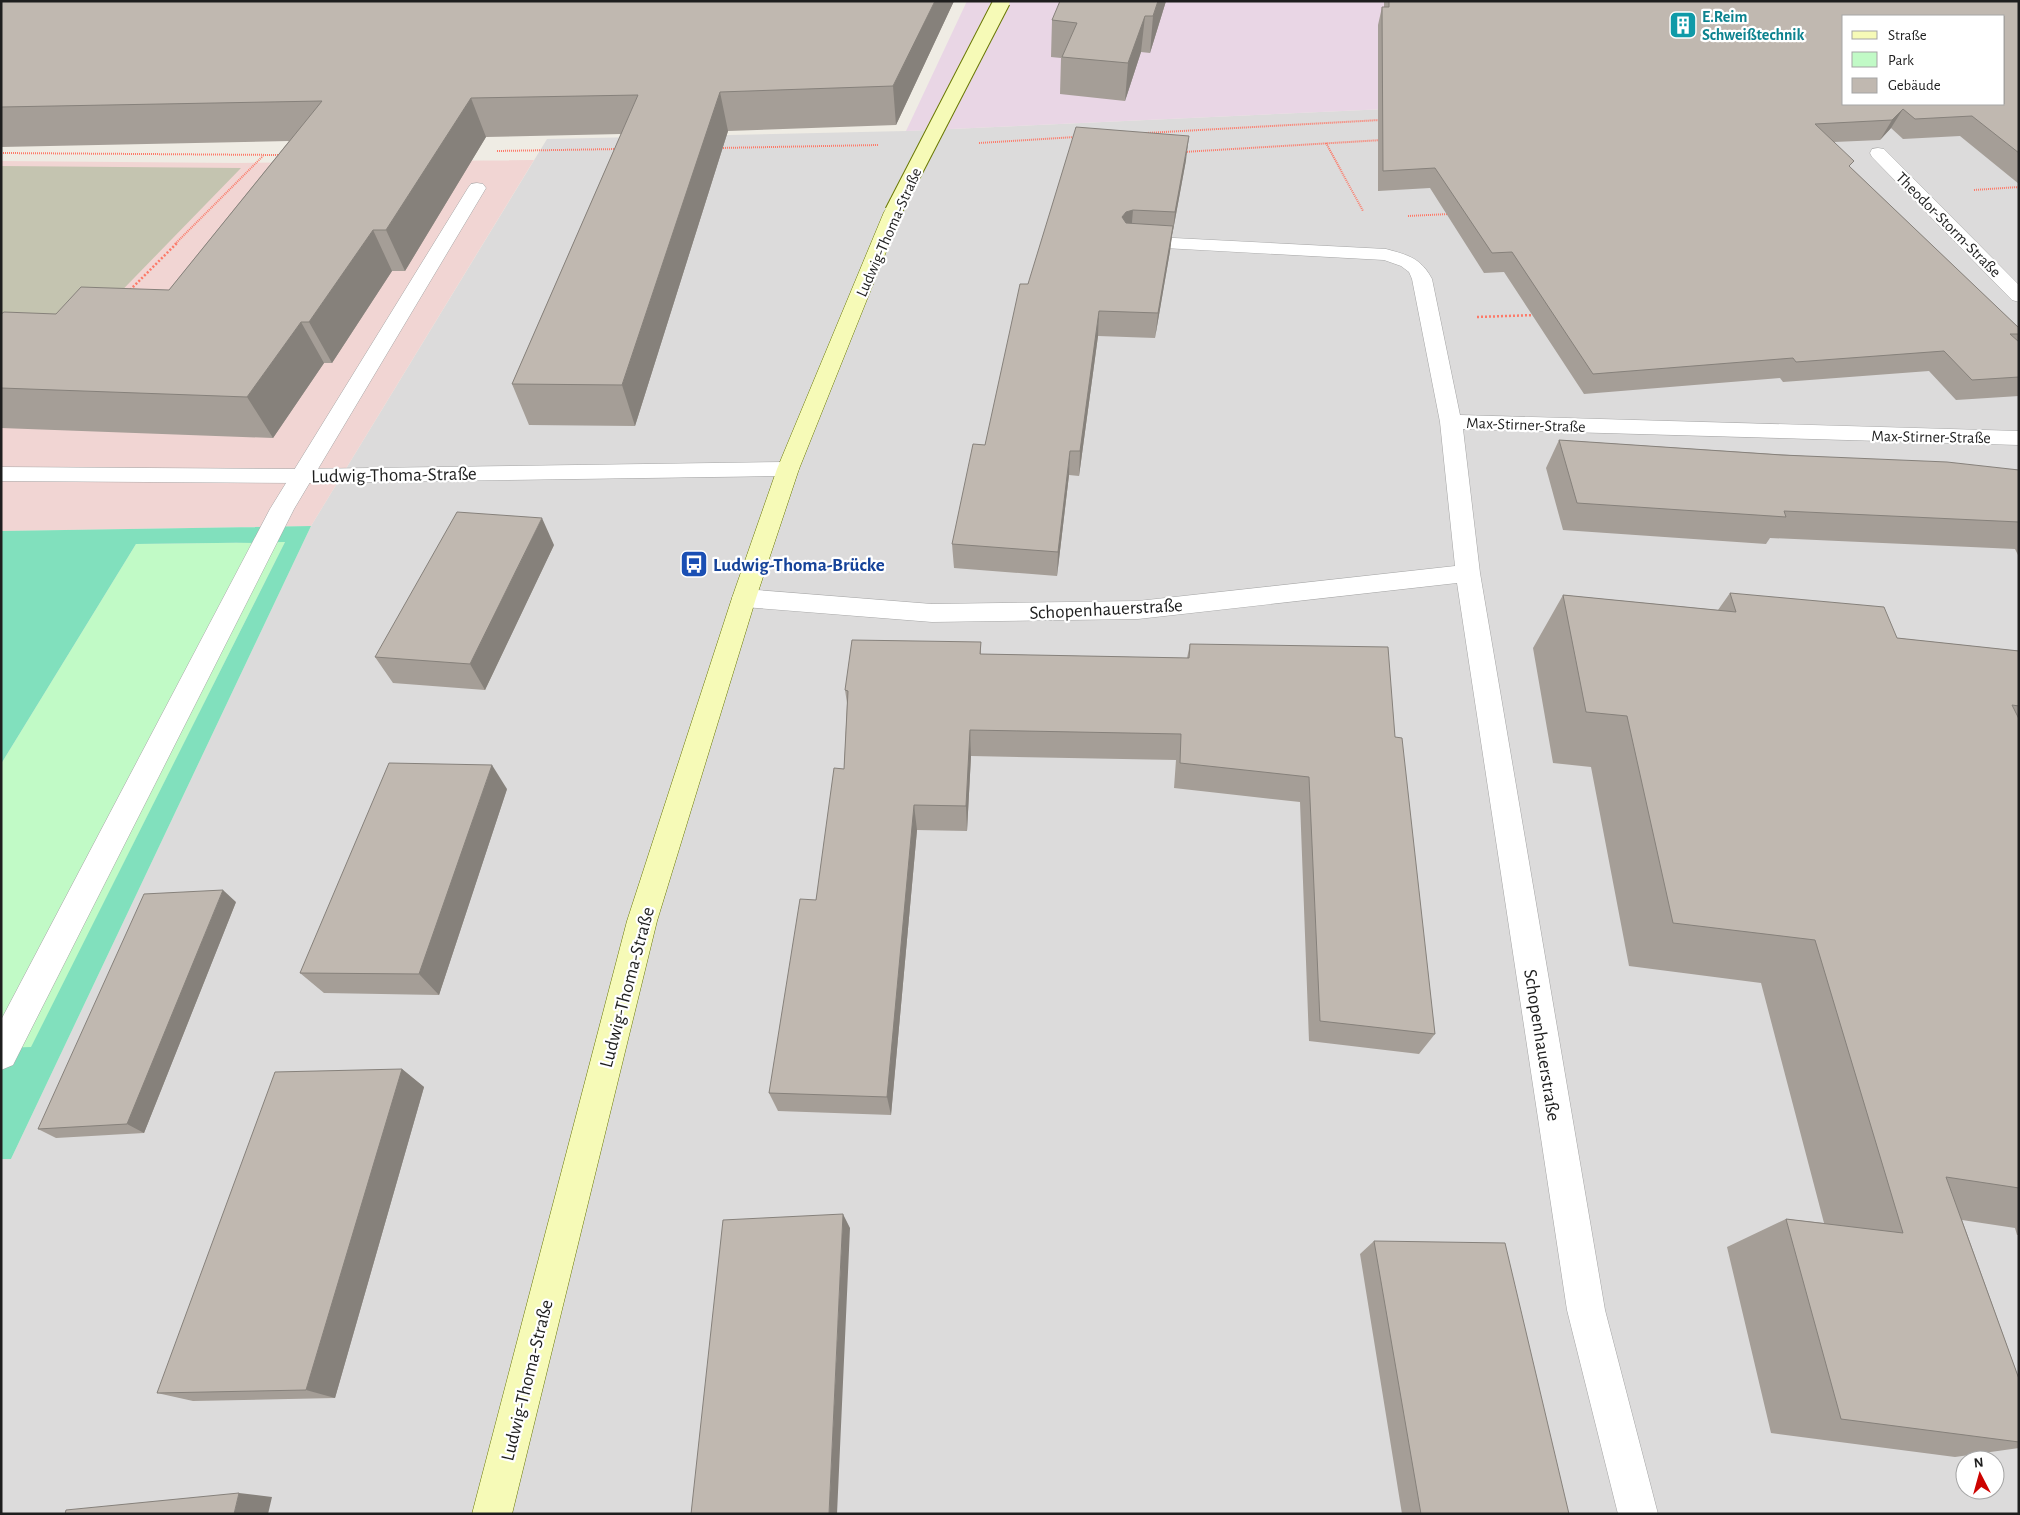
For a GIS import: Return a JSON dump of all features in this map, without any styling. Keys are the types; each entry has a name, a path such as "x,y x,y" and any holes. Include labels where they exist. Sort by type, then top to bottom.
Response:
{"street":[{"name":"Ludwig-Thoma-Straße","path":"492,1514 642,921 744,598 788,469 893,212 1002,1"},
{"name":"Theodor-Storm-Straße","path":"1878,153 2019,296"},
{"path":"1,1054 282,510 477,188"},
{"name":"Max-Stirner-Straße","path":"1130,242 1386,254 1408,262 1417,269 1422,279 1432,318 1451,422 2019,438"},
{"name":"Schopenhauerstraße","path":"1451,422 1468,573 1586,1310 1638,1514"},
{"name":"Ludwig-Thoma-Straße","path":"1,474 301,476 788,469"},
{"name":"Schopenhauerstraße","path":"744,598 932,613 1138,610 1468,573"}],"path":[{"path":"1180,152 1385,140"},
{"path":"1326,144 1386,254"},
{"path":"124,297 264,156"},
{"path":"1405,216 1453,214"},
{"path":"1432,318 1539,315"}],"shaded area":[{"path":"967,1 2019,1 2005,15 1842,15 1387,109 906,131"},
{"path":"2019,74 2019,1514 1,1514 1,1159 11,1159 311,526 547,139 906,131 1387,109 2005,105"},
{"path":"534,160 311,526 1,531 1,161 237,163"},
{"path":"1,166 241,168 99,314 1,375"}],"green space":[{"path":"311,526 11,1159 1,1159 1,1048 31,1047 285,542 136,544 1,764 1,531"},
{"path":"285,542 31,1048 1,1048 1,764 136,544"}],"building":[{"path":"1,1 935,1 893,86 720,92 622,385 512,384 638,95 471,98 386,230 373,230 309,322 301,322 247,397 1,388 1,314 4,312 56,314 81,287 169,290 322,101 1,107"},
{"path":"1060,1 1158,1 1153,16 1145,16 1128,63 1062,57 1077,23 1052,20"},
{"path":"1389,1 2019,1 2019,153 1972,116 1915,119 1903,109 1892,120 1815,124 1854,161 1849,166 2019,328 2019,334 2010,334 2019,342 2019,377 1972,380 1944,351 1796,362 1793,358 1593,374 1512,252 1492,253 1435,168 1383,171 1382,7 1389,7"},
{"path":"1076,127 1189,136 1175,212 1133,210 1126,212 1122,217 1126,223 1173,226 1158,313 1099,311 1080,451 1070,451 1058,552 952,544 973,444 985,445 1020,284 1028,284"},
{"path":"1559,440 1782,455 1947,462 2019,470 2019,522 1784,511 1786,517 1577,503"},
{"path":"457,512 542,518 470,664 375,657"},
{"path":"1730,593 1884,607 1897,638 2019,651 2019,706 2012,705 2019,719 2019,1188 1946,1177 2019,1379 2019,1442 1841,1419 1786,1219 1903,1233 1815,940 1673,923 1627,716 1586,712 1563,595 1736,612"},
{"path":"852,640 981,642 980,654 1189,658 1190,644 1388,647 1395,737 1402,738 1435,1034 1320,1021 1309,777 1180,763 1181,734 970,730 966,806 914,805 887,1097 769,1093 800,899 816,900 834,768 844,769 848,691 845,690"},
{"path":"389,763 492,765 419,974 300,973"},
{"path":"223,890 127,1124 38,1129 144,894"},
{"path":"402,1069 306,1390 157,1393 275,1072"},
{"path":"843,1214 829,1514 691,1514 723,1220"},
{"path":"1374,1241 1505,1243 1569,1514 1421,1514"},
{"path":"239,1493 234,1514 65,1514 66,1510"}],"place":[{"name":"E.Reim Schweißtechnik","path":"1683,25"},
{"name":"Ludwig-Thoma-Brücke","path":"694,564"}]}
